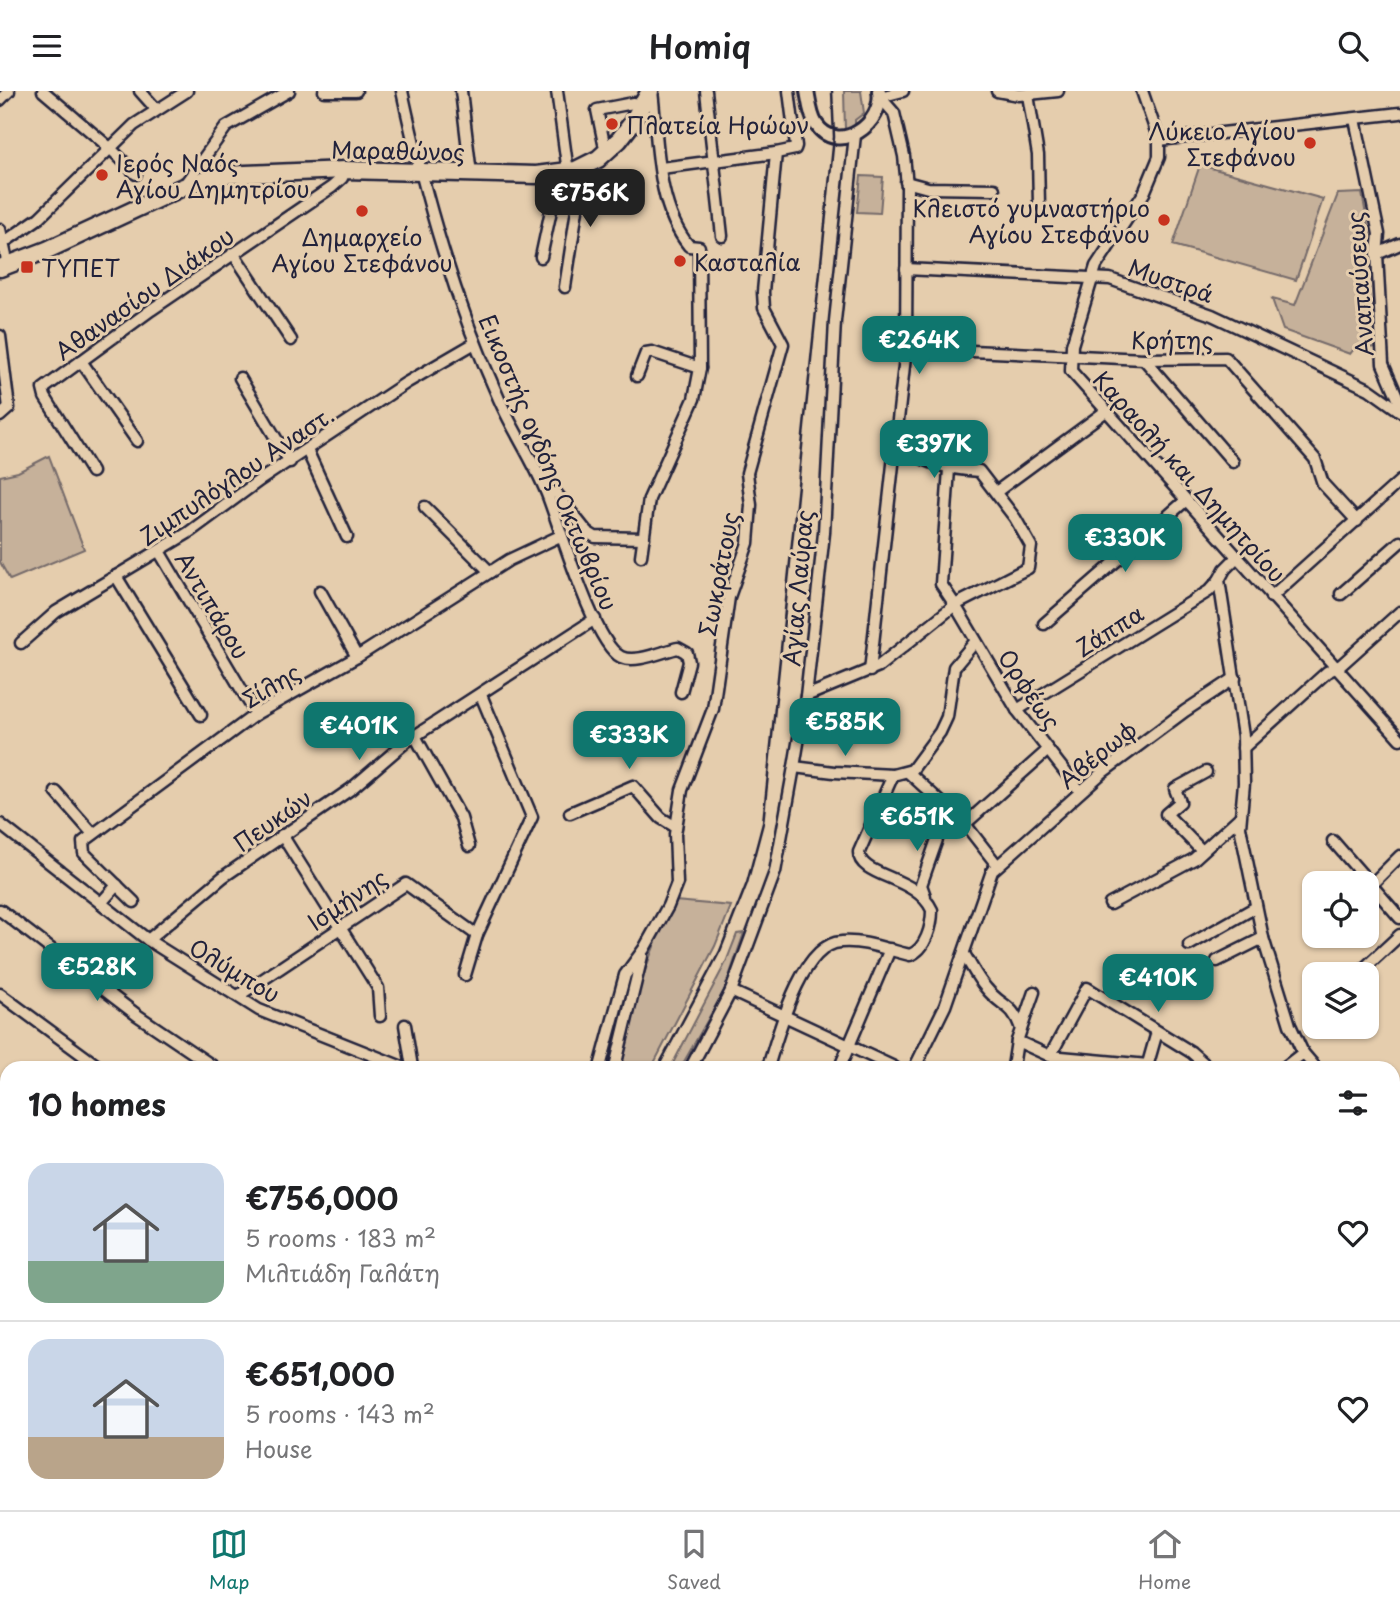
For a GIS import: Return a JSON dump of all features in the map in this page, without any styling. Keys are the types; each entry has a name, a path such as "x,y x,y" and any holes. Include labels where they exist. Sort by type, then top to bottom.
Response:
{"main road":[{"path":"569,171 606,153 627,131 648,95"},
{"name":"Μαραθώνος","path":"4,267 183,187 213,177 237,173 345,170 471,174 569,171"}],"street":[{"path":"0,100 9,91"},
{"path":"43,91 136,174"},
{"path":"140,91 156,109"},
{"path":"3,243 39,218 110,148 156,109 187,91"},
{"path":"183,187 226,127 289,91"},
{"path":"324,91 356,91"},
{"name":"Εικοστής ογδόης Οκτωβρίου","path":"402,91 419,173 452,284 499,400 547,492 560,535 595,619 612,648 621,657 635,658 678,648 687,653 690,662 681,692"},
{"path":"461,91 471,174"},
{"path":"541,257 569,171 558,91"},
{"path":"706,91 722,236"},
{"path":"661,168 795,149 789,91"},
{"path":"807,91 813,116 819,127 834,137 855,135 870,121 879,94"},
{"path":"879,94 904,91"},
{"path":"997,91 1028,95 1058,91"},
{"path":"1142,91 1159,140 1400,113"},
{"path":"870,671 906,348 904,156 894,113 879,94"},
{"path":"606,153 597,110 633,103 648,95 665,193 679,234 689,246 699,247 700,368 694,399 649,499 641,556"},
{"path":"1028,95 1038,155 1039,206"},
{"name":"Αναπαύσεως","path":"1355,119 1379,234 1377,254 1383,364 1400,401"},
{"name":"Αγίας Λαύρας","path":"694,1061 731,991 775,872 794,767 806,695 824,533 835,321 855,135"},
{"name":"Καραολή και Δημητρίου","path":"1159,140 1158,157 1144,193 1102,255 1093,277 1069,355 1071,371 1400,739"},
{"name":"Σωκράτους","path":"602,1061 625,975 644,949 668,906 677,883 676,827 682,790 713,709 729,597 748,543 751,505 747,474 783,344 764,308 763,292 776,153"},
{"name":"Αθανασίου Διάκου","path":"92,472 43,389 233,253 332,187 340,180 345,170"},
{"path":"565,287 581,184 569,171"},
{"path":"906,182 928,188 994,189"},
{"path":"0,229 4,267"},
{"path":"1377,254 1400,244"},
{"path":"233,253 291,340"},
{"name":"Μυστρά","path":"906,269 1110,279 1212,314 1369,389 1400,411"},
{"path":"0,336 9,397 9,408 0,416"},
{"name":"Ζιμπυλόγλου Αναστ.","path":"21,643 56,612 159,551 406,383 475,343"},
{"name":"Κρήτης","path":"906,348 1144,359 1226,358 1231,360 1315,459 1323,484 1357,521"},
{"path":"637,376 646,353 652,352 700,368"},
{"path":"1144,359 1234,463"},
{"path":"81,361 137,441"},
{"path":"240,378 290,462"},
{"path":"996,492 1105,411"},
{"path":"806,695 870,671 897,653 955,605 1028,568 1031,546 1015,518 979,471 949,469 911,454 897,439"},
{"path":"307,450 347,537"},
{"name":"Ορφέως","path":"949,469 942,584 1017,710 1080,791"},
{"path":"1272,597 1400,481"},
{"path":"547,492 556,493 587,532 595,537 644,538"},
{"path":"1045,624 1185,501"},
{"path":"425,507 490,572"},
{"name":"Σίλης","path":"93,834 256,714 357,657 490,572 560,535"},
{"path":"1340,593 1400,542"},
{"name":"Αντιπάρου","path":"159,551 256,714"},
{"name":"Ζάππα","path":"1017,710 1209,591 1236,558"},
{"path":"116,576 201,715"},
{"path":"1219,580 1243,748 1244,783 1240,817 1256,907 1290,1025 1303,1053 1310,1061"},
{"path":"320,591 357,657"},
{"path":"1243,748 1400,612"},
{"name":"Πευκών","path":"148,940 223,877 351,789 415,736 595,619"},
{"path":"794,767 848,774 909,773 944,724 954,667 975,642"},
{"name":"Αβέρωφ","path":"994,868 1080,791 1156,732 1235,678"},
{"path":"465,975 477,935 532,817 481,695"},
{"path":"415,736 461,818 469,846"},
{"path":"965,824 1048,750"},
{"path":"1202,851 1166,814 1180,802 1175,789 1206,772"},
{"path":"909,773 965,824 994,868 945,1006 918,1061"},
{"path":"893,775 858,858 864,867 913,887 925,898"},
{"path":"570,813 633,786 661,818 676,827"},
{"path":"56,792 93,834 83,842 82,849 134,902"},
{"path":"770,1061 800,978 821,949 838,941 910,955 922,947 932,910 921,884 948,808"},
{"path":"1110,904 1194,859 1240,817"},
{"name":"Ολύμπου","path":"0,824 148,940 259,1010 387,1061"},
{"path":"282,835 378,988 380,1016"},
{"path":"1334,841 1359,871"},
{"path":"1379,877 1400,856"},
{"name":"Ισμήνης","path":"238,996 406,884 477,935"},
{"path":"101,903 117,885"},
{"path":"1379,894 1400,918"},
{"path":"1189,945 1256,907"},
{"path":"0,910 137,1015 205,1061"},
{"path":"1217,961 1263,938"},
{"path":"1373,962 1398,941"},
{"path":"616,1061 644,949"},
{"path":"842,1061 890,949"},
{"path":"964,954 984,986 996,999 1015,1011 1021,1029"},
{"path":"1050,1056 1087,988 1201,1061"},
{"path":"731,991 880,1061"},
{"path":"1014,1061 1017,1041 1034,992"},
{"path":"0,994 91,1061"},
{"path":"405,1025 411,1061"},
{"path":"1149,1061 1157,1031"},
{"path":"1017,1041 1050,1056 1099,1061"},
{"path":"1293,1061 1303,1053"}],"shaded area":[{"path":"844,91 861,91 864,113 855,120 855,128 845,130"},
{"path":"1200,165 1323,199 1296,280 1173,245"},
{"path":"861,176 883,177 880,213 857,212"},
{"path":"1362,193 1373,253 1378,347 1354,349 1350,354 1283,330 1272,299 1295,305 1338,194"},
{"path":"49,456 84,549 10,580 0,562 0,476 18,472"},
{"path":"675,901 731,906 715,946 655,1061 620,1061 648,962"},
{"path":"744,933 724,991 684,1061 674,1061 726,962 737,934"}],"railway":[{"path":"661,1061 720,951 747,883 763,823 834,137 832,91"}],"place":[{"name":"Πλατεία Ηρώων","path":"612,124"},
{"name":"Λύκειο Αγίου Στεφάνου","path":"1310,143"},
{"name":"Ιερός Ναός Αγίου Δημητρίου","path":"102,175"},
{"name":"Δημαρχείο Αγίου Στεφάνου","path":"362,211"},
{"name":"Κλειστό γυμναστήριο Αγίου Στεφάνου","path":"1164,220"},
{"name":"Κασταλία","path":"680,261"},
{"name":"ΤΥΠΕΤ","path":"27,267"}]}
